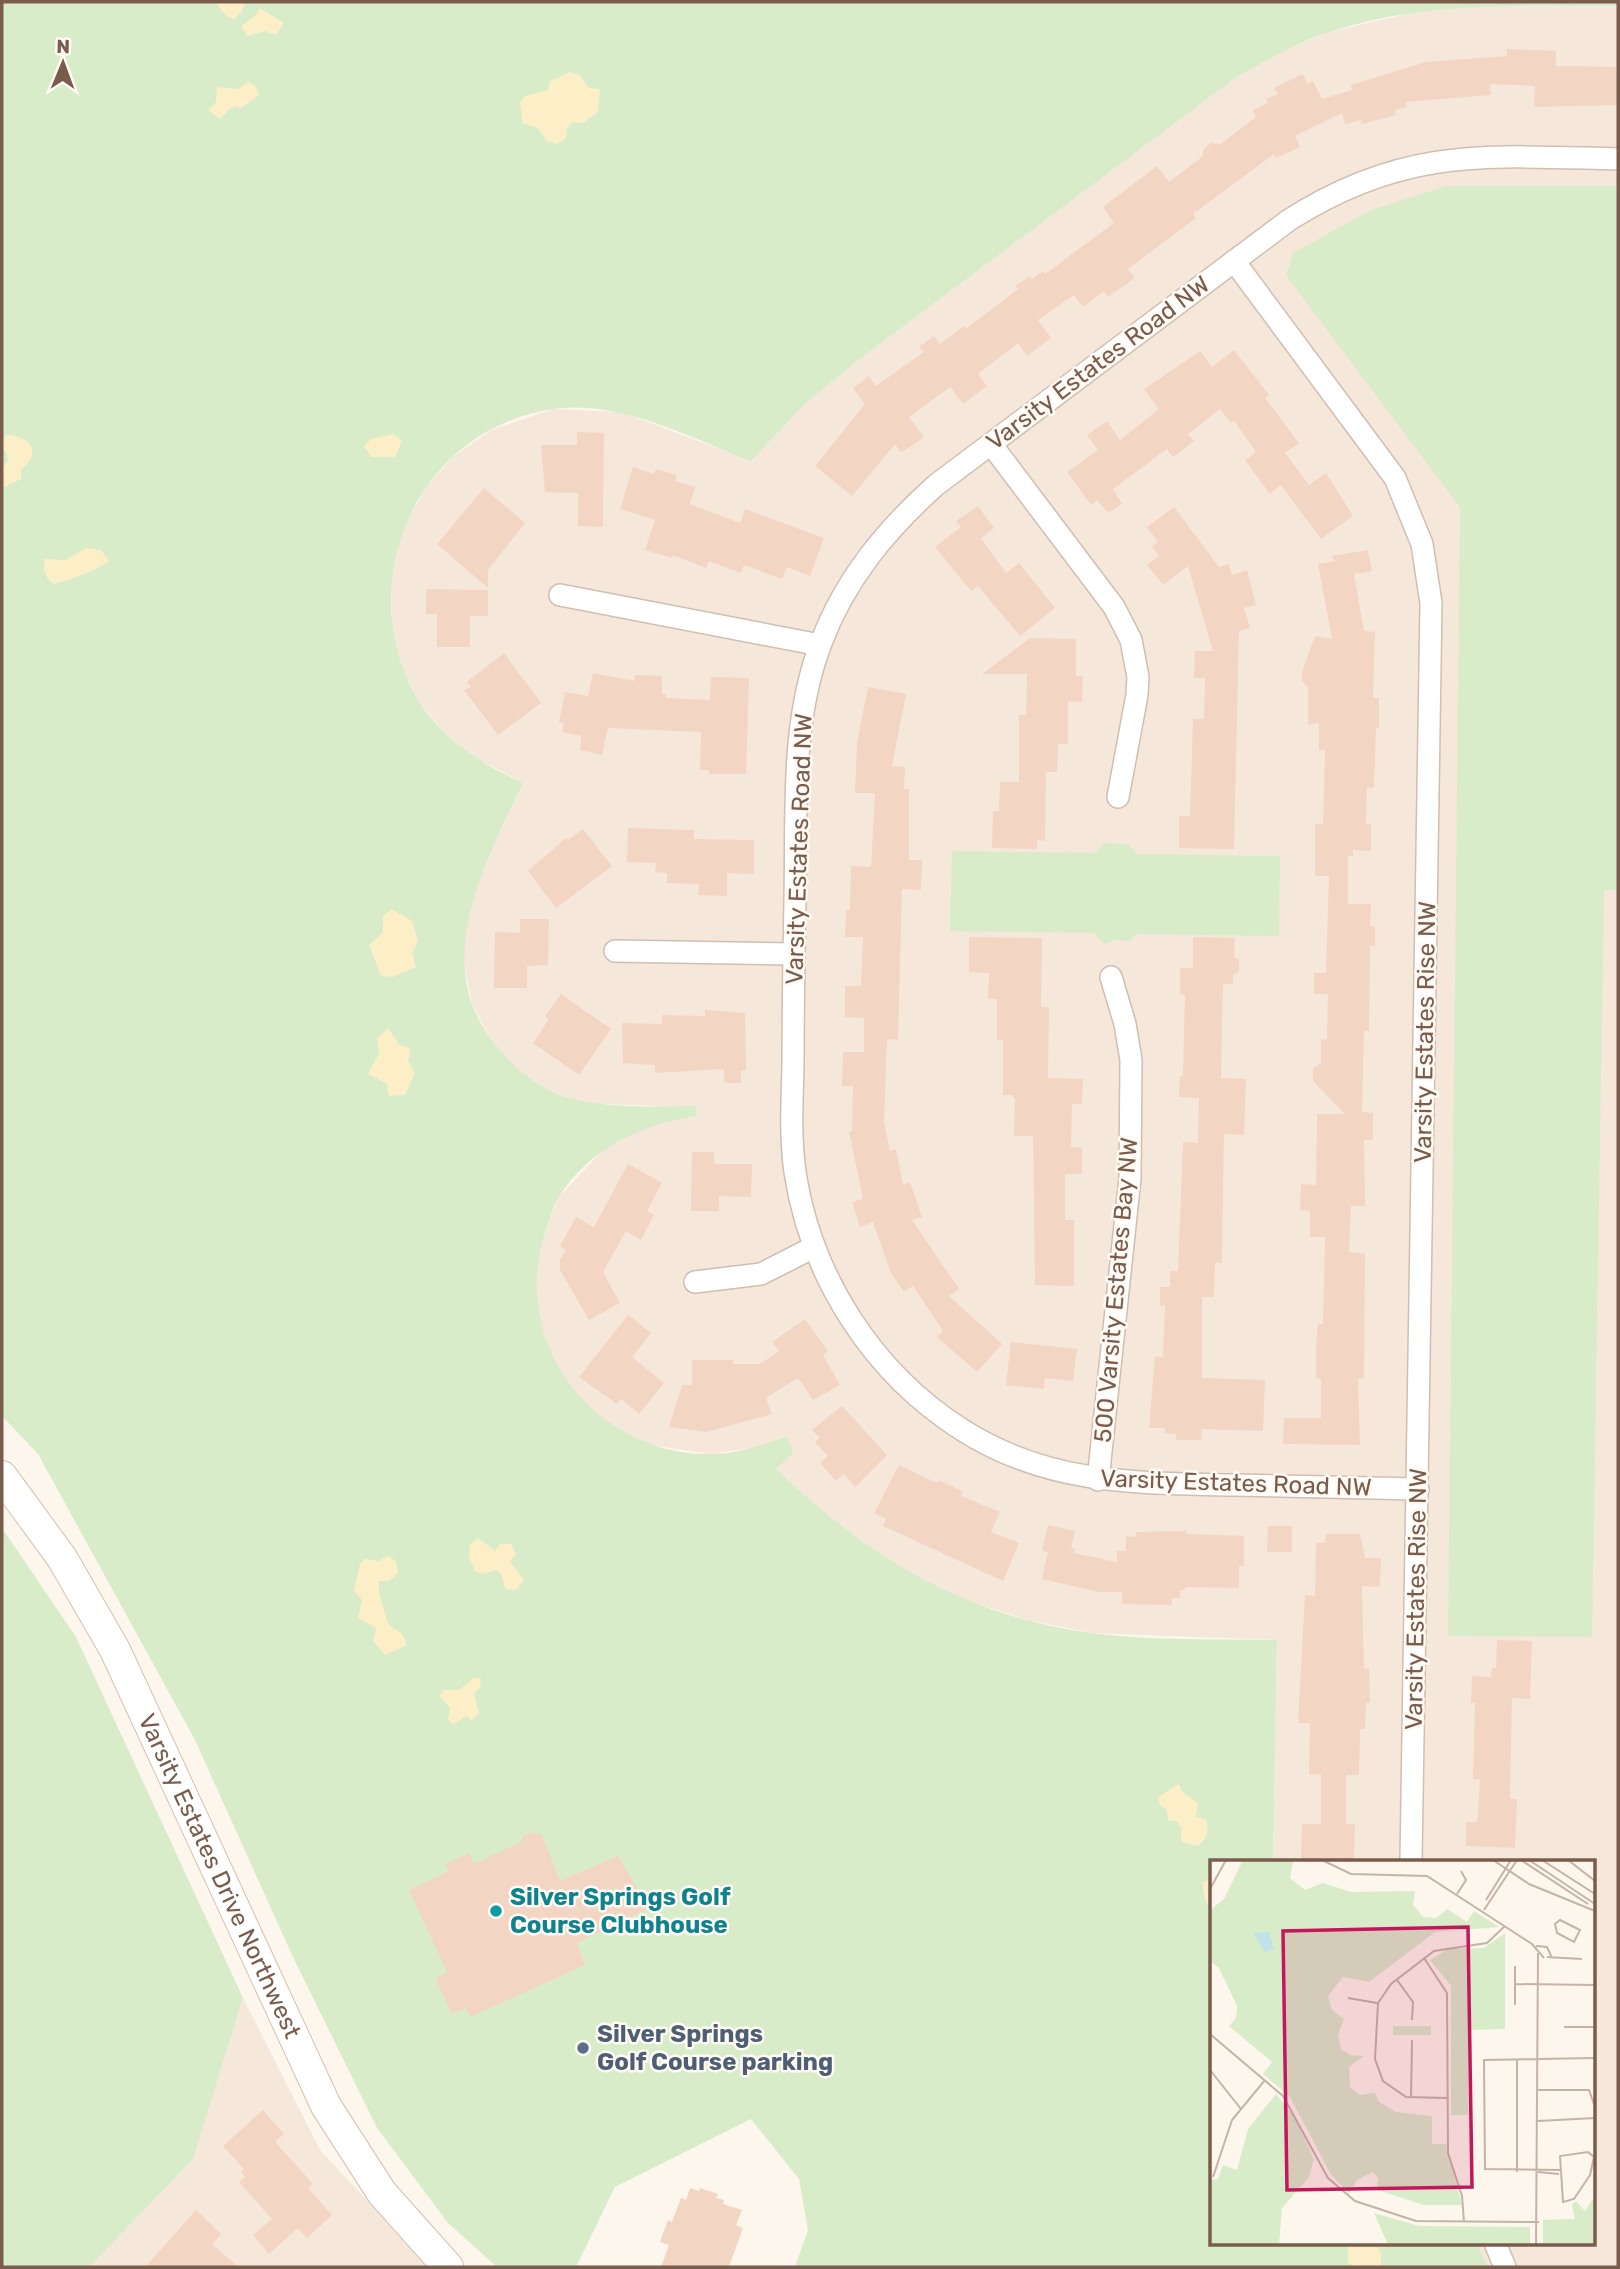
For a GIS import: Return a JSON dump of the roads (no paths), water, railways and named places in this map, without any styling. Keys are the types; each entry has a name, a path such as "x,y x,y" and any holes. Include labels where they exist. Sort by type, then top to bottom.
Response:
{"street":[{"name":"Varsity Estates Road NW","path":"1418,1489 1098,1480 1057,1472 1004,1452 969,1434 925,1402 881,1360 854,1325 831,1286 814,1247 799,1192 792,1136 798,752 807,687 820,645 852,581 885,534 936,485 1234,261 1323,198 1388,171 1441,159 1618,159"},
{"name":"Varsity Estates Rise NW","path":"1234,261 1395,478 1422,544 1427,573 1432,623 1412,1860"},
{"path":"991,444 1114,607 1131,640 1138,677 1137,695 1118,797"},
{"path":"560,595 820,645"},
{"path":"615,951 794,954"},
{"name":"500 Varsity Estates Bay NW","path":"1098,1480 1130,1178 1131,1060 1125,1024 1111,977"},
{"path":"695,1282 761,1274 814,1247"},
{"name":"Varsity Estates Drive Northwest","path":"2,1476 62,1558 115,1650 326,2106 382,2193 448,2267"},
{"path":"1495,2244 1505,2267"}],"place":[{"name":"Silver Springs Golf Course Clubhouse","path":"496,1911"},
{"name":"Silver Springs Golf Course parking","path":"583,2048"}]}
